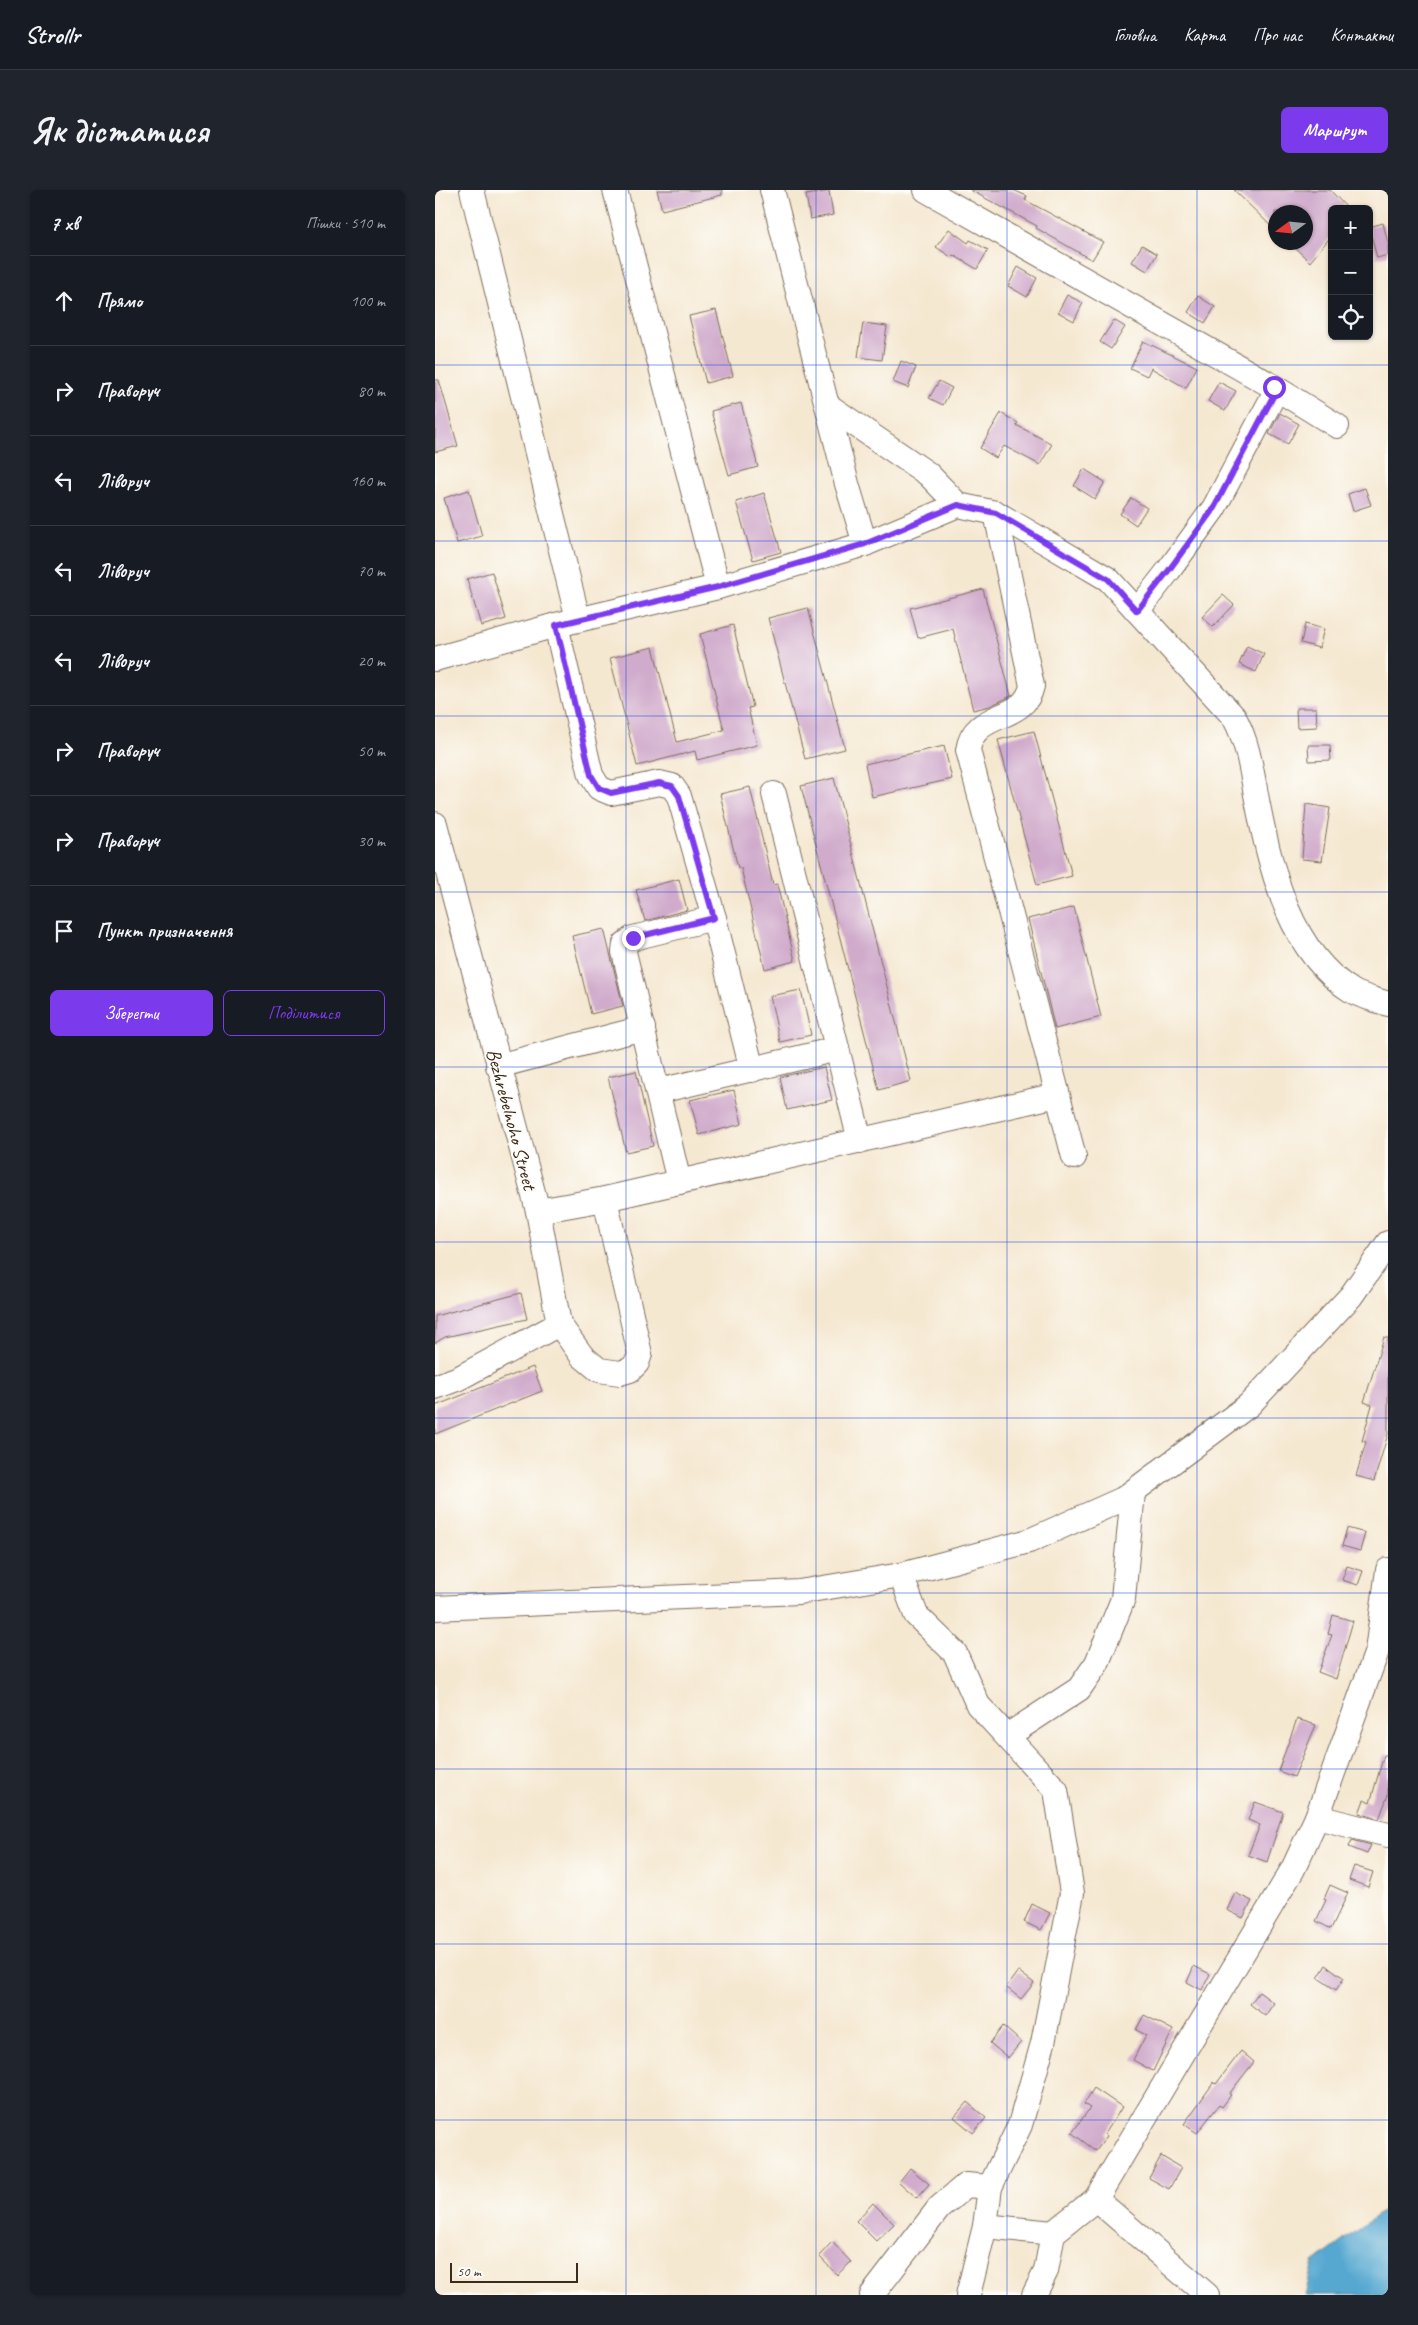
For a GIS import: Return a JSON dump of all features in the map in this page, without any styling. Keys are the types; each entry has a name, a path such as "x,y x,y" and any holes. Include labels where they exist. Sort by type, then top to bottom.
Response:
{"street":[{"path":"472,190 567,622 591,775 599,788 611,793 659,783 672,786 679,796 714,918 752,1070"},
{"path":"615,190 718,587"},
{"path":"772,190 847,484 865,544"},
{"path":"926,190 1277,389 1337,426"},
{"path":"1137,611 1214,508 1277,389"},
{"path":"827,405 928,474 958,505 996,513 1108,579 1234,717 1243,734 1263,833 1289,916 1322,968 1353,992 1388,1004"},
{"path":"435,659 567,622 718,587 865,544 958,505"},
{"path":"996,513 1032,686 1030,696 1023,704 978,728 969,738 968,750 1074,1157"},
{"path":"774,794 860,1141"},
{"name":"Bezhrebelnoho Street","path":"435,824 538,1211 559,1324 582,1356 599,1370 620,1373 630,1370 637,1363 640,1354 605,1199"},
{"path":"679,1182 624,952 625,944 633,938 714,918"},
{"path":"498,1066 643,1028"},
{"path":"659,1092 837,1049"},
{"path":"538,1211 605,1199 1057,1095"},
{"path":"435,1608 799,1592 901,1574 1029,1541 1123,1499 1249,1405 1351,1296 1388,1243"},
{"path":"435,1387 459,1378 559,1324"},
{"path":"1007,1736 1079,1689 1097,1663 1123,1599 1133,1492"},
{"path":"1034,2295 1046,2271 1053,2234 1096,2199 1293,1870 1317,1817 1383,1647 1388,1570"},
{"path":"901,1574 916,1615 955,1653 977,1705 1056,1790 1072,1893 1043,2043 1023,2116 990,2187 985,2226 967,2295"},
{"path":"1317,1817 1388,1835"},
{"path":"872,2295 939,2208 966,2185 990,2187"},
{"path":"1096,2199 1207,2295"},
{"path":"985,2226 1053,2234"}],"water":[{"path":"1388,2207 1388,2295 1305,2295 1313,2263"}],"building":[{"path":"657,190 722,190 722,195 662,210"},
{"path":"970,190 1013,190 1027,196 1025,200 1103,242 1092,260 1036,228 1037,226"},
{"path":"1234,190 1330,190 1344,205 1328,205 1328,240 1310,262 1297,250 1313,250 1313,205 1268,205 1268,223"},
{"path":"829,191 833,215 810,219 806,195"},
{"path":"1383,223 1388,243 1388,255 1377,258 1373,242 1373,226"},
{"path":"949,229 968,243 970,240 988,250 977,269 953,255 951,257 936,247"},
{"path":"1142,245 1157,254 1147,271 1132,262"},
{"path":"1018,267 1037,278 1027,297 1008,286"},
{"path":"1067,295 1083,303 1074,321 1058,312"},
{"path":"1198,296 1215,307 1205,323 1188,312"},
{"path":"716,310 733,376 706,383 689,316"},
{"path":"1114,320 1125,327 1111,349 1100,342"},
{"path":"863,323 887,326 882,360 858,357"},
{"path":"1143,341 1197,367 1186,388 1151,368 1147,376 1130,368"},
{"path":"901,361 916,367 908,388 893,382"},
{"path":"435,380 439,380 458,446 435,452"},
{"path":"939,381 952,388 943,405 929,398"},
{"path":"1219,382 1236,391 1225,411 1208,401"},
{"path":"741,403 758,467 729,475 711,411"},
{"path":"1001,413 1018,423 1016,425 1052,444 1040,465 1004,446 996,458 980,448"},
{"path":"1280,413 1299,424 1288,444 1269,434"},
{"path":"1084,469 1105,482 1095,499 1074,486"},
{"path":"1365,488 1371,505 1353,511 1348,494"},
{"path":"469,490 482,536 457,543 444,498"},
{"path":"764,493 781,552 753,560 736,502"},
{"path":"1131,498 1147,508 1136,525 1120,514"},
{"path":"492,572 506,619 481,626 467,579"},
{"path":"983,589 1011,696 990,706 973,710 953,629 918,638 910,608"},
{"path":"1223,595 1234,605 1213,627 1202,617"},
{"path":"808,608 845,749 805,759 768,618"},
{"path":"1305,624 1324,629 1319,648 1301,643"},
{"path":"733,625 753,707 748,708 757,745 697,760 695,751 637,766 610,658 653,647 677,742 724,730 700,634"},
{"path":"1247,646 1264,654 1256,672 1239,664"},
{"path":"1296,708 1316,708 1317,727 1297,728"},
{"path":"1034,731 1072,876 1037,885 998,740"},
{"path":"1308,745 1330,745 1331,760 1309,761"},
{"path":"944,746 952,779 872,797 865,764"},
{"path":"834,778 911,1081 879,1090 801,786"},
{"path":"750,787 773,885 777,884 795,961 765,969 741,868 738,868 720,794"},
{"path":"1306,804 1330,808 1322,861 1302,859"},
{"path":"679,879 687,910 645,921 636,890"},
{"path":"1074,907 1101,1017 1055,1029 1028,919"},
{"path":"604,929 623,1006 591,1014 572,936"},
{"path":"801,990 811,1035 780,1042 770,996"},
{"path":"824,1067 832,1100 787,1110 780,1077"},
{"path":"636,1071 653,1146 626,1152 608,1077"},
{"path":"734,1090 742,1124 699,1135 690,1100"},
{"path":"521,1293 527,1319 445,1337 435,1343 435,1316"},
{"path":"1384,1337 1388,1338 1388,1434 1374,1481 1356,1476 1366,1442 1362,1441 1372,1405 1364,1402"},
{"path":"533,1367 542,1391 435,1434 435,1406"},
{"path":"1347,1528 1365,1533 1360,1551 1342,1546"},
{"path":"1347,1566 1363,1571 1358,1585 1342,1580"},
{"path":"1333,1615 1353,1621 1336,1679 1318,1672 1332,1635 1328,1634"},
{"path":"1297,1719 1316,1725 1294,1777 1278,1771"},
{"path":"1384,1755 1388,1755 1388,1795 1379,1819 1359,1813 1364,1800 1370,1803"},
{"path":"1255,1802 1283,1812 1267,1862 1248,1855 1260,1825 1248,1820"},
{"path":"1352,1840 1371,1845 1367,1854 1349,1847"},
{"path":"1354,1866 1373,1872 1368,1887 1349,1880"},
{"path":"1330,1885 1348,1893 1331,1929 1316,1921 1326,1900 1324,1899"},
{"path":"1235,1893 1252,1901 1243,1918 1227,1910"},
{"path":"1032,1904 1050,1913 1041,1930 1024,1922"},
{"path":"1326,1965 1344,1978 1336,1990 1318,1978"},
{"path":"1194,1966 1210,1974 1202,1990 1187,1982"},
{"path":"1018,1971 1034,1983 1021,1999 1006,1987"},
{"path":"1259,1992 1274,2003 1265,2016 1250,2004"},
{"path":"1144,2015 1173,2030 1153,2071 1133,2060 1146,2035 1136,2030"},
{"path":"1003,2026 1021,2042 1008,2058 990,2043"},
{"path":"1241,2051 1254,2062 1229,2094 1231,2095 1222,2107 1219,2105 1197,2133 1184,2124 1214,2082 1216,2084"},
{"path":"1094,2088 1122,2107 1105,2134 1107,2136 1096,2151 1072,2133 1090,2108 1084,2104"},
{"path":"967,2102 986,2118 973,2133 954,2117"},
{"path":"1161,2156 1181,2168 1169,2189 1149,2178"},
{"path":"910,2168 929,2184 917,2198 899,2182"},
{"path":"873,2203 894,2224 876,2241 856,2221"},
{"path":"832,2242 851,2262 837,2275 819,2256"}],"route":[{"path":"633,938 714,918 679,796 672,786 659,783 611,793 599,788 591,775 556,625 718,587 865,544 958,505 996,513 1108,579 1137,611 1214,508 1277,389 1274,387"}]}
